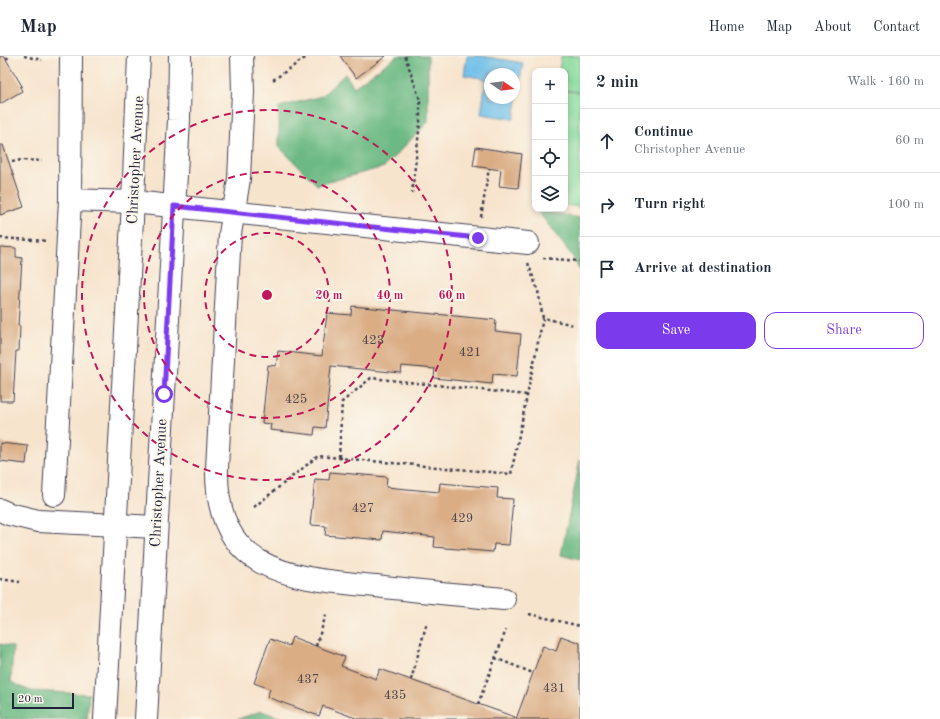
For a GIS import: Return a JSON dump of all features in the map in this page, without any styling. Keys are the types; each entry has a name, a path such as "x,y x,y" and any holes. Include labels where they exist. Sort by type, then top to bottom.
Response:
{"street":[{"path":"54,495 70,200 71,56"},
{"name":"Christopher Avenue","path":"105,719 134,202 140,56"},
{"name":"Christopher Avenue","path":"146,719 179,120 180,56"},
{"path":"242,56 243,92 239,179 230,234 217,485 225,524 244,549 265,565 294,576 334,582 504,599"},
{"path":"70,200 134,202 478,238 527,250"},
{"path":"0,510 9,514 38,521 156,527"}],"path":[{"path":"6,59 10,56"},
{"path":"24,56 42,60"},
{"path":"273,80 308,56"},
{"path":"405,56 418,91 420,105 418,144 412,192"},
{"path":"12,162 21,160 42,161"},
{"path":"478,238 488,168"},
{"path":"0,238 68,242"},
{"path":"254,507 318,456 511,474 543,318 538,291 527,250 580,261"},
{"path":"543,318 574,325"},
{"path":"339,458 342,402 371,378 527,395"},
{"path":"0,579 20,582"},
{"path":"316,646 327,612"},
{"path":"529,614 580,626"},
{"path":"411,680 427,622"},
{"path":"478,704 506,630"},
{"path":"495,658 533,673"}],"green space":[{"path":"397,56 428,56 428,122 384,167 317,185 279,147 279,107 322,96 345,74 354,87"},
{"path":"561,56 580,56 580,207 568,205 568,91 578,92 568,90 568,68 559,68"},
{"path":"539,212 548,212 580,218 580,272 573,257"},
{"path":"580,460 580,560 561,555"},
{"path":"0,644 13,647 11,682 30,691 89,694 87,719 0,719"},
{"path":"261,711 285,719 238,719"}],"water":[{"path":"467,56 481,56 523,63 520,82 520,68 484,68 484,79 464,75"},
{"path":"484,93 484,104 516,104 514,119 481,114"}],"building":[{"path":"0,56 4,56 22,86 20,87 22,91 0,104"},
{"path":"340,56 386,56 356,78"},
{"path":"0,145 3,145 24,207 0,215"},
{"path":"476,147 522,154 518,188 499,186 501,170 473,166"},
{"path":"0,247 16,248 16,257 22,258 18,326 20,326 19,351 16,351 13,401 0,401"},
{"path":"352,306 496,320 495,331 521,334 517,376 493,374 492,384 434,378 435,369 402,366 401,373 331,366 325,428 315,427 314,435 270,430 271,424 262,423 268,365 276,366 278,351 322,356 327,313 351,315"},
{"path":"0,443 28,446 26,464 0,461"},
{"path":"330,472 387,477 386,487 439,492 440,483 498,488 497,498 513,499 509,545 494,544 493,552 434,547 435,537 383,531 382,540 325,535 326,526 310,525 315,479 329,480"},
{"path":"561,636 580,643 580,719 516,719 543,646 556,651"},
{"path":"292,637 345,657 341,666 376,679 380,669 515,717 514,719 358,719 323,706 319,716 267,697 270,689 254,683 270,639 289,646"}],"route":[{"path":"164,394 174,206 478,238"}]}
